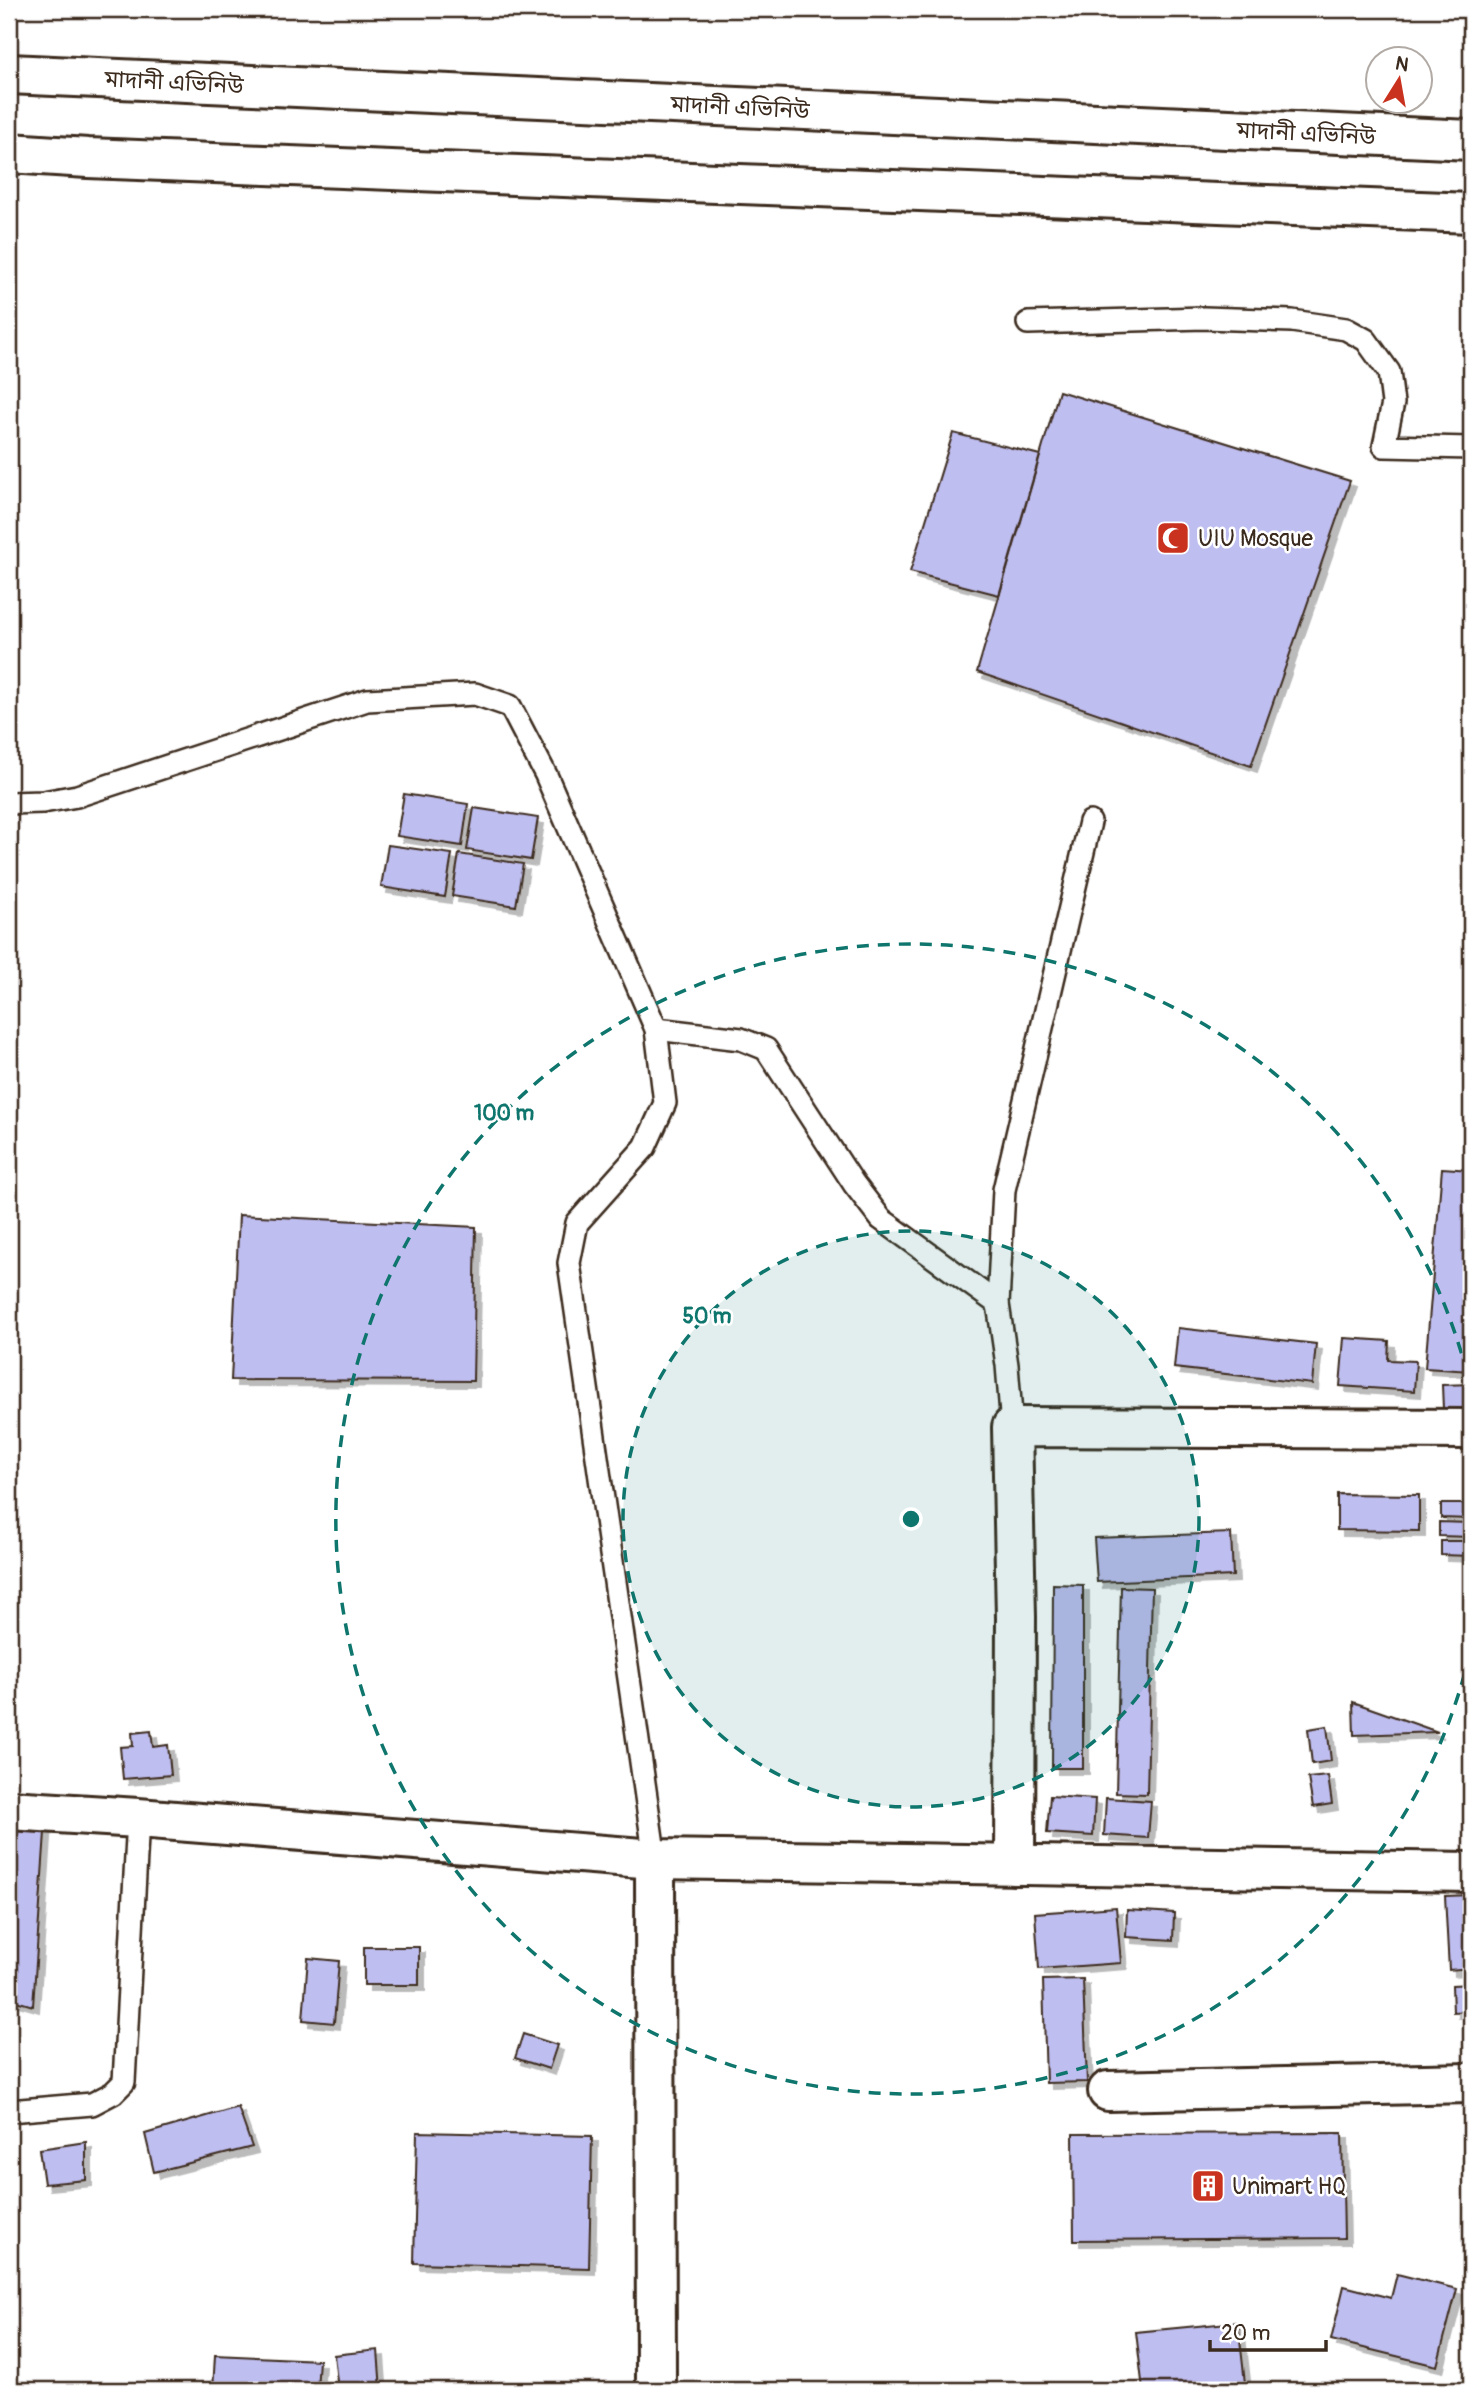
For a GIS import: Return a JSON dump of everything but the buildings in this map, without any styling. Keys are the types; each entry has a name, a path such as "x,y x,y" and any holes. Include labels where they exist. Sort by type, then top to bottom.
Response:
{"street":[{"name":"মাদানী এভিনিউ","path":"9,74 1471,140"},
{"path":"9,153 1471,213"},
{"path":"1015,1866 1016,1617 1012,1427 1471,1429"},
{"path":"9,1811 138,1818 655,1858 1471,1872"},
{"path":"655,1858 656,2390"},
{"path":"1108,2091 1471,2083"}],"lane":[{"path":"1028,323 1204,318 1292,321 1346,329 1366,340 1389,372 1393,403 1384,446 1471,448"},
{"path":"9,803 43,802 77,796 368,700 475,694 510,706 546,775 656,1029 665,1103 645,1147 577,1223 569,1263 655,1858"},
{"path":"1012,1427 998,1304 1004,1190 1090,822"},
{"path":"656,1029 741,1038 766,1049 854,1185 881,1219 998,1304"},
{"path":"9,2112 92,2104 113,2093 124,2082 138,1818"}],"place":[{"name":"UIU Mosque","path":"1173,538"},
{"name":"Unimart HQ","path":"1208,2186"}]}
